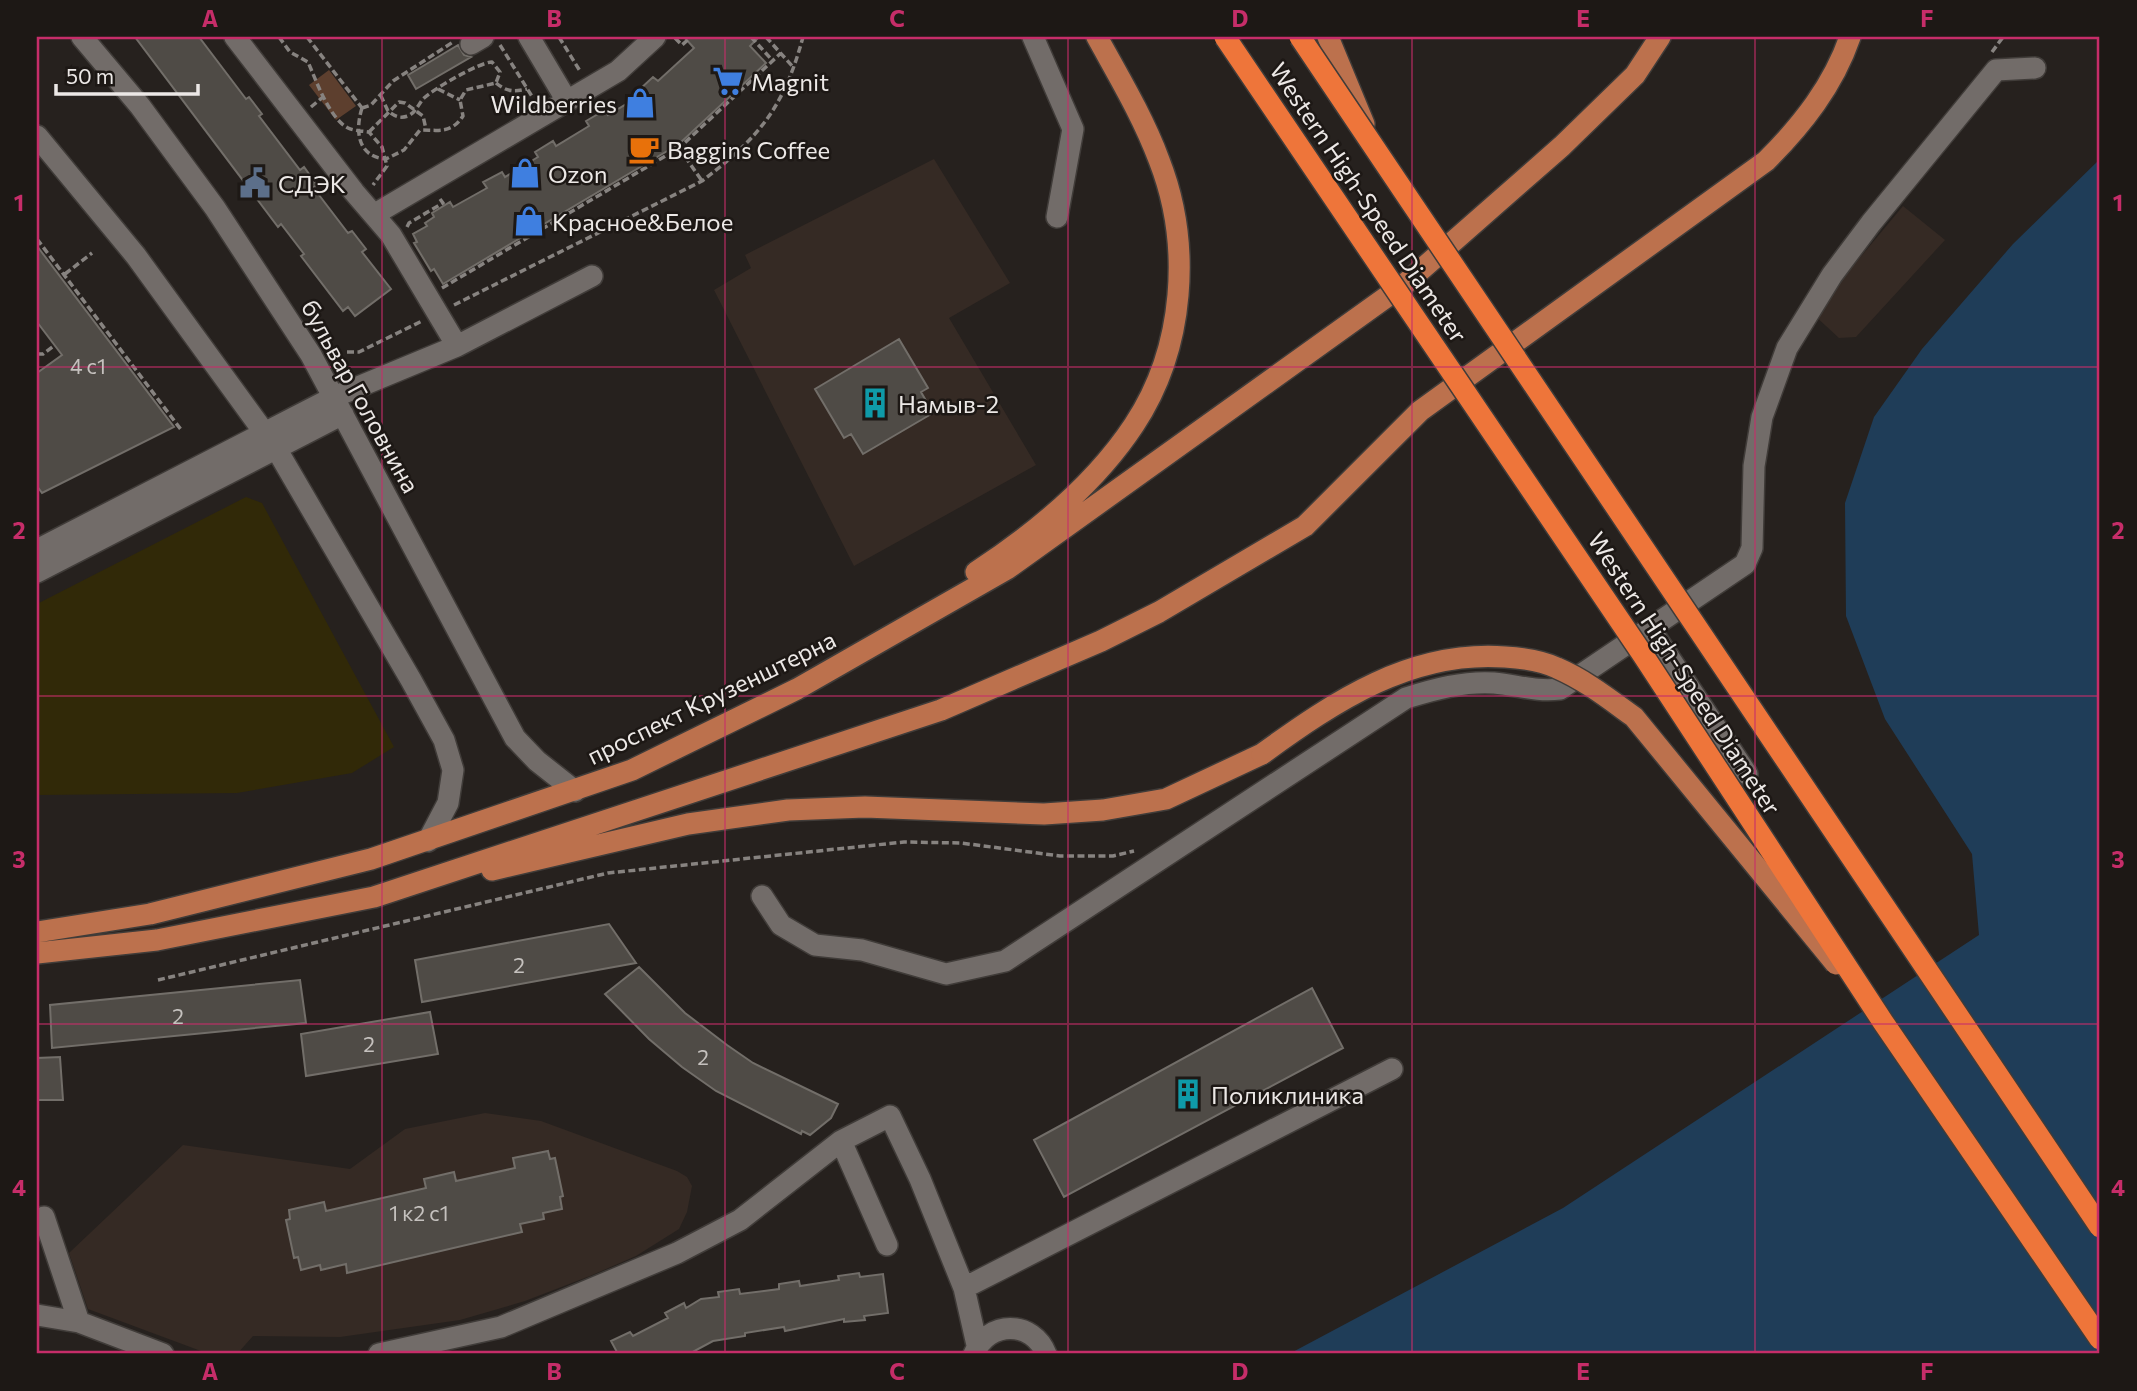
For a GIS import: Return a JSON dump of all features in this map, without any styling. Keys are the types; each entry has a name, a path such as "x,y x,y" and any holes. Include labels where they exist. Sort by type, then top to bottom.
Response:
{"highway":[{"name":"Western High-Speed Diameter","path":"1225,37 1643,654 1884,1022 2100,1339"},
{"name":"Western High-Speed Diameter","path":"1300,37 1557,424 1838,835 2100,1227"}],"main road":[{"path":"797,688 997,558 1044,520 1087,482 1112,453 1135,424 1153,389 1179,303 1179,245 1160,160 1097,37"},
{"path":"1328,37 1370,139"},
{"name":"проспект Крузенштерна","path":"37,932 150,914 371,859 428,841 632,769 797,688 1007,569 1406,283 1464,234 1635,75 1660,37"},
{"path":"374,897 941,710 1113,635 1305,526 1420,411 1766,161 1813,109 1833,76 1850,37"},
{"path":"37,953 158,940 374,897 688,824 788,810 865,807 1044,814 1103,810 1166,799 1262,754 1316,715 1391,674 1479,655 1518,658 1555,666 1593,687 1634,717 1884,1022"}],"street":[{"name":"бульвар Головнина","path":"82,37 140,106 215,208 311,355 515,738 537,761 575,791"},
{"path":"235,37 359,198 375,214 457,346"},
{"path":"528,37 567,101"},
{"path":"375,214 618,71 655,37"},
{"path":"1033,37 1073,129 1058,217"},
{"path":"762,897 781,925 815,945 862,950 946,974 1005,961 1406,698 1469,683 1496,683 1542,692 1560,689 1745,564 1752,548 1754,466 1773,381 1801,322 1832,275 1996,70 2035,68"},
{"path":"37,136 136,256 272,442 444,740 453,770 448,803 428,841"},
{"path":"37,572 339,406 592,276"},
{"path":"37,550 272,442"},
{"path":"1650,629 1747,774"},
{"path":"964,1288 1392,1069"},
{"path":"379,1354 501,1327 677,1253 740,1220 841,1141 890,1116 920,1179 964,1288 976,1350"},
{"path":"841,1141 887,1245"},
{"path":"44,1217 79,1322"},
{"path":"37,1315 79,1322 163,1354"},
{"path":"976,1350 995,1330 1019,1328 1039,1341 1046,1354"}],"path":[{"path":"279,37 290,52 308,61 323,97 343,124 369,132 382,147 386,159 384,172 359,198"},
{"path":"307,37 362,107"},
{"path":"567,37 561,38 590,88"},
{"path":"678,42 682,45 691,37"},
{"path":"751,37 774,61"},
{"path":"766,37 794,68"},
{"path":"347,352 359,352 702,181 760,131 781,100 803,37"},
{"path":"362,107 371,106 393,81 472,40 479,51 492,43 502,46 543,115"},
{"path":"438,291 679,148 781,53"},
{"path":"381,96 388,111 403,117 416,110 424,99 438,89 487,62 498,66 500,72 496,83"},
{"path":"362,107 357,130 359,139 369,153 386,159 404,150 416,132 449,130 458,124 463,116 460,100 469,88 496,83"},
{"path":"496,83 504,90 515,92 527,89"},
{"path":"438,89 460,100"},
{"path":"369,132 399,102 416,110 425,120 425,130"},
{"path":"679,148 702,181"},
{"path":"405,236 409,223 443,203 440,199"},
{"path":"37,239 182,432"},
{"path":"65,274 92,253"},
{"path":"37,354 43,354 55,345"},
{"path":"158,980 608,873 904,842 961,843 1060,856 1113,856 1139,850"}],"shaded area":[{"path":"329,70 356,106 336,120 309,85"},
{"path":"934,159 1010,283 949,318 1036,465 854,566 714,290 751,268 745,255"},
{"path":"1903,206 1945,240 1856,337 1839,338 1813,314"},
{"path":"485,1113 541,1121 677,1171 687,1177 692,1186 687,1212 679,1229 636,1256 590,1276 525,1301 460,1320 340,1337 253,1336 237,1354 209,1354 88,1309 69,1253 183,1145 350,1169 405,1129"}],"sand":[{"path":"246,497 262,503 394,747 352,773 237,793 37,795 37,604"}],"water":[{"path":"2100,159 2100,1354 1289,1354 1563,1208 1979,935 1972,854 1885,719 1846,616 1845,503 1874,417 1922,349 2013,244"}],"building":[{"path":"135,37 199,37 246,99 249,97 262,114 259,116 300,170 304,167 317,185 314,187 319,195 348,233 352,231 366,249 362,252 391,289 355,316 348,307 343,311 301,256 304,254 281,224 278,227"},
{"path":"684,37 759,37 750,46 766,63 679,144 443,284 434,269 431,271 414,243 417,242 413,234 427,226 425,223 434,217 432,213 450,202 453,207 487,188 483,182 502,172 505,177 538,157 535,152 553,141 556,146 589,126 586,121 605,110 608,115 641,95 639,90 653,77 658,81 694,48"},
{"path":"458,45 464,55 471,57 416,89 408,75"},
{"path":"37,246 174,427 42,493 37,486 37,373 62,355 37,322"},
{"name":"Намыв-2","path":"899,339 928,388 921,392 933,413 863,454 851,434 844,438 815,389"},
{"path":"609,924 636,963 422,1002 415,960"},
{"path":"639,967 685,1013 753,1063 838,1104 831,1118 810,1135 802,1131 801,1134 716,1091 682,1067 649,1039 605,994"},
{"path":"300,980 306,1023 52,1048 50,1005"},
{"name":"Поликлиника","path":"1312,988 1343,1048 1064,1197 1034,1140"},
{"path":"430,1012 438,1054 306,1076 301,1034"},
{"path":"60,1057 63,1100 37,1100 37,1058"},
{"path":"548,1151 550,1159 555,1158 563,1196 560,1197 562,1209 543,1213 544,1219 520,1224 522,1232 347,1273 346,1264 321,1270 320,1265 301,1270 298,1257 294,1258 286,1220 290,1219 289,1210 324,1202 326,1211 426,1188 424,1179 454,1172 456,1181 515,1168 513,1158"},
{"path":"859,1273 860,1277 883,1274 888,1313 864,1316 865,1320 844,1322 844,1319 785,1331 784,1327 745,1333 745,1336 713,1341 689,1354 618,1354 611,1341 630,1332 633,1336 668,1318 665,1313 684,1303 686,1308 701,1299 719,1297 718,1292 739,1289 740,1294 779,1289 779,1284 799,1281 800,1286 839,1280 838,1276"}],"place":[{"name":"Magnit","path":"728,81"},
{"name":"Wildberries","path":"640,103"},
{"name":"Baggins Coffee","path":"644,149"},
{"name":"Ozon","path":"525,173"},
{"name":"СДЭК","path":"255,183"},
{"name":"Красное&Белое","path":"529,221"},
{"name":"Намыв-2","path":"875,403"},
{"name":"Поликлиника","path":"1188,1094"}]}
